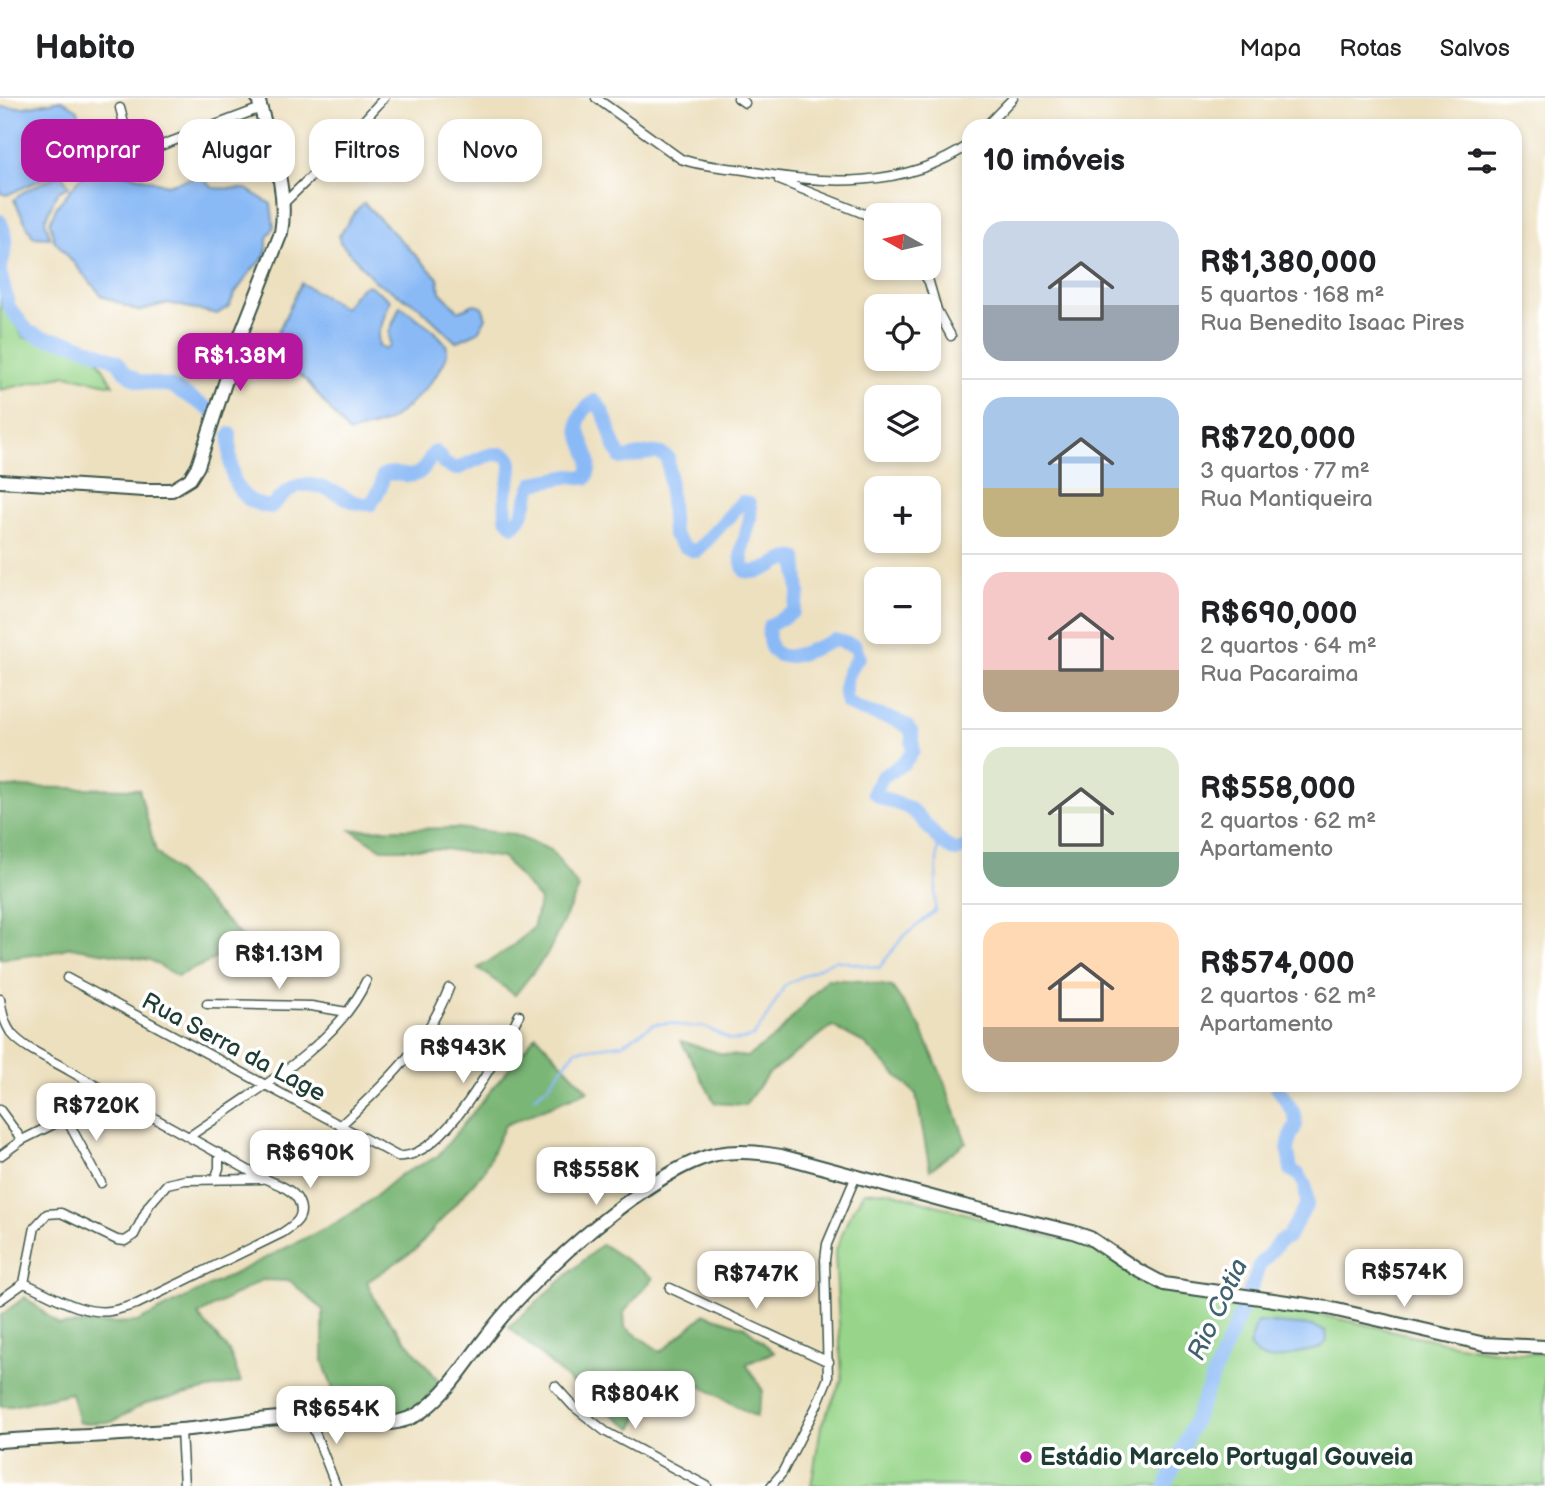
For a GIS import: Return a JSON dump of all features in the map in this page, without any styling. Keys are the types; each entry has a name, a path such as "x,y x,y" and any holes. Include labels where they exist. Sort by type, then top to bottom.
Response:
{"main road":[{"path":"0,481 172,490 190,479 198,466 240,337 281,233 283,204 274,155 260,103"},
{"path":"0,1441 181,1430 309,1417 385,1424 409,1419 424,1411 457,1377 513,1304 552,1265 630,1200 699,1161 716,1155 753,1152 781,1156 1073,1232 1090,1238 1164,1284 1328,1308 1485,1344 1545,1347"}],"street":[{"path":"283,204 331,157 384,98"},
{"path":"596,98 681,159 694,164 769,176 846,181 887,177 954,156 962,150"},
{"path":"993,119 1013,98"},
{"path":"120,108 130,142 138,149 149,150 260,103"},
{"path":"769,176 864,214"},
{"path":"928,280 937,310 951,336"},
{"name":"Rua Serra da Lage","path":"67,978 340,1126 397,1156 406,1157 421,1151 460,1112 479,1088 519,1015"},
{"path":"190,1136 300,1058 347,1013 366,981"},
{"path":"340,1126 391,1079 410,1057 433,1023 449,988"},
{"path":"0,999 6,1025 21,1042 263,1179 292,1192 301,1209 296,1223 282,1233 137,1304 111,1311 90,1310 24,1283"},
{"path":"208,1004 311,1006 347,1013"},
{"path":"0,1156 22,1140 66,1118 101,1088"},
{"path":"0,1110 22,1140"},
{"path":"66,1118 101,1182"},
{"path":"215,1180 219,1168 219,1153"},
{"path":"771,1486 782,1473 828,1378 825,1260 827,1244 856,1176"},
{"path":"0,1300 24,1283 35,1227 47,1214 61,1213 117,1240 125,1241 134,1235 149,1205 167,1184 185,1180 263,1179"},
{"path":"670,1287 829,1362"},
{"path":"555,1387 598,1427 707,1486"},
{"path":"309,1417 336,1486"},
{"path":"181,1430 184,1486"}],"green space":[{"path":"0,298 23,337 93,351 113,385 66,375 0,390"},
{"path":"0,787 139,789 156,852 244,939 209,962 177,976 150,960 70,947 49,953 0,959"},
{"path":"456,828 512,834 551,850 579,888 548,953 515,995 478,968 509,949 533,928 540,900 503,858 444,849 382,849 351,830"},
{"path":"827,979 892,987 920,1026 966,1142 930,1170 916,1094 864,1043 832,1026 767,1075 745,1105 715,1103 681,1041 722,1054 747,1057 776,1036"},
{"path":"536,1035 588,1091 505,1125 484,1171 416,1249 367,1282 378,1306 439,1381 422,1406 385,1419 338,1404 323,1361 323,1310 290,1281 262,1280 198,1315 229,1351 241,1382 146,1403 112,1422 79,1423 71,1393 12,1406 0,1406 0,1316 25,1297 59,1325 137,1322 340,1221 400,1175 437,1157"},
{"path":"887,1191 1037,1234 1075,1241 1103,1254 1156,1287 1180,1295 1315,1315 1465,1346 1545,1354 1545,1486 811,1486 821,1426 842,1379 835,1253 848,1219 864,1192"},
{"path":"602,1244 653,1278 624,1312 625,1327 661,1352 705,1314 745,1327 774,1352 746,1364 763,1391 756,1417 697,1384 664,1379 648,1396 633,1428 591,1400 509,1327"}],"water":[{"path":"62,100 78,110 79,119 21,119 21,182 35,182 7,195 0,193 0,107 25,107"},
{"path":"44,182 66,182 69,186 57,193 45,220 50,238 33,237 14,200 23,192"},
{"path":"77,182 157,182 167,185 178,182 206,182 213,188 246,189 271,204 274,227 267,238 267,250 261,262 235,293 229,306 217,314 168,303 138,311 102,296 54,240 50,222 57,206"},
{"path":"364,203 438,278 440,292 459,311 474,304 482,306 486,318 478,332 456,342 418,306 375,281 340,242 339,236 353,214"},
{"path":"301,283 344,308 360,288 369,285 390,300 378,336 379,346 385,349 390,346 389,333 400,306 432,330 446,345 447,353 436,376 394,417 382,424 349,433 306,380 276,356 273,343"},
{"path":"1257,1322 1312,1326 1326,1331 1327,1341 1316,1349 1267,1359 1255,1353 1249,1346"}],"waterway":[{"name":"Rio Cotia","path":"0,221 6,240 0,270"},
{"name":"Rio Cotia","path":"0,272 9,307 28,331 41,337 73,343 104,355 118,362 124,371 138,381 171,386 209,409"},
{"name":"Rio Cotia","path":"230,434 232,471 240,491 257,504 271,507 292,488 306,485 323,488 356,502 371,504 381,487 383,475 416,474 435,452 444,464 456,469 487,456 505,455 511,463 506,517 514,526 522,515 534,483 571,476 586,478 589,458 579,430 579,421 584,411 595,401 604,414 621,458 652,453 668,458 673,533 683,545 697,551 742,502 749,503 750,512 742,554 745,571 760,571 783,560 796,558 799,594 793,612 769,626 769,642 774,651 781,656 791,656 835,640 855,646 859,657 846,678 847,703 860,710 896,720 907,726 912,733 913,751 904,763 882,777 874,792 910,809 948,847 956,851 962,848"},
{"path":"534,1097 547,1087 576,1050 622,1044 654,1024 670,1023 687,1027 703,1026 731,1040 741,1040 753,1036 785,985 835,960 879,968 903,937 935,911 938,840"},
{"name":"Rio Cotia","path":"1166,1486 1259,1266 1280,1241 1288,1237 1307,1204 1305,1185 1299,1175 1291,1170 1288,1151 1290,1137 1296,1125 1295,1115 1280,1092"}],"place":[{"name":"Estádio Marcelo Portugal Gouveia","path":"1026,1457"}]}
